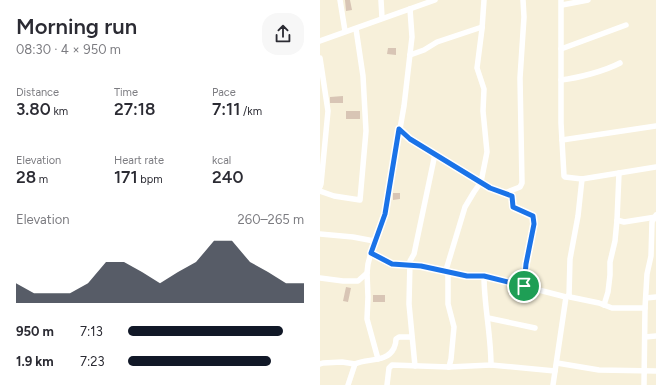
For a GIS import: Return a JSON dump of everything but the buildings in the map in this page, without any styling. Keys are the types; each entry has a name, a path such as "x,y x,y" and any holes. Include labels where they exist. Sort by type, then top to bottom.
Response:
{"street":[{"path":"340,0 344,31"},
{"path":"381,0 382,18"},
{"path":"320,41 344,31 356,29 382,18 410,9 418,3 435,0"},
{"path":"449,367 454,327 448,304 447,270 465,207 481,182 487,152 483,111 484,89 477,68 484,0"},
{"path":"505,193 520,187 522,183 520,78 524,16 523,0"},
{"path":"588,0 562,3 561,80 564,176 582,179 599,175 656,167"},
{"path":"378,359 367,319 367,273 374,241 385,214 404,106 412,37 410,9"},
{"path":"561,49 626,25"},
{"path":"410,55 424,50 437,42 482,27"},
{"path":"320,191 334,196 360,200 366,131 363,76 356,29"},
{"path":"320,58 323,95 328,111 320,187"},
{"path":"561,80 586,75 620,63"},
{"path":"562,140 656,126"},
{"path":"399,129 410,139 490,188 512,196 513,207 534,218 526,264 524,286"},
{"path":"415,366 409,304 409,265 414,254 435,154"},
{"path":"604,305 608,292 610,262 615,241 619,173"},
{"path":"553,385 568,296 570,259 575,236 582,179"},
{"path":"616,220 624,222 656,217"},
{"path":"644,385 647,274 653,256 652,222 656,217"},
{"path":"320,234 353,237 374,241"},
{"path":"371,253 392,264 447,270 467,276 484,276 612,308 645,308"},
{"path":"320,278 358,281 367,273"},
{"path":"484,276 484,292 491,342 491,364"},
{"path":"646,298 656,297"},
{"path":"488,318 536,328"},
{"path":"645,337 656,336"},
{"path":"320,364 342,362 355,364 362,360 378,359 389,354 394,349 396,339 399,337 412,337"},
{"path":"557,363 600,370 656,371"},
{"path":"348,385 355,364"},
{"path":"387,385 389,368 392,365 449,367 491,364 555,372"}],"route":[{"path":"399,129 410,139 490,188 512,196 513,207 533,216 534,224 526,264 524,286 484,276 467,276 448,270 392,264 371,253 374,241 385,214 399,129"}]}
